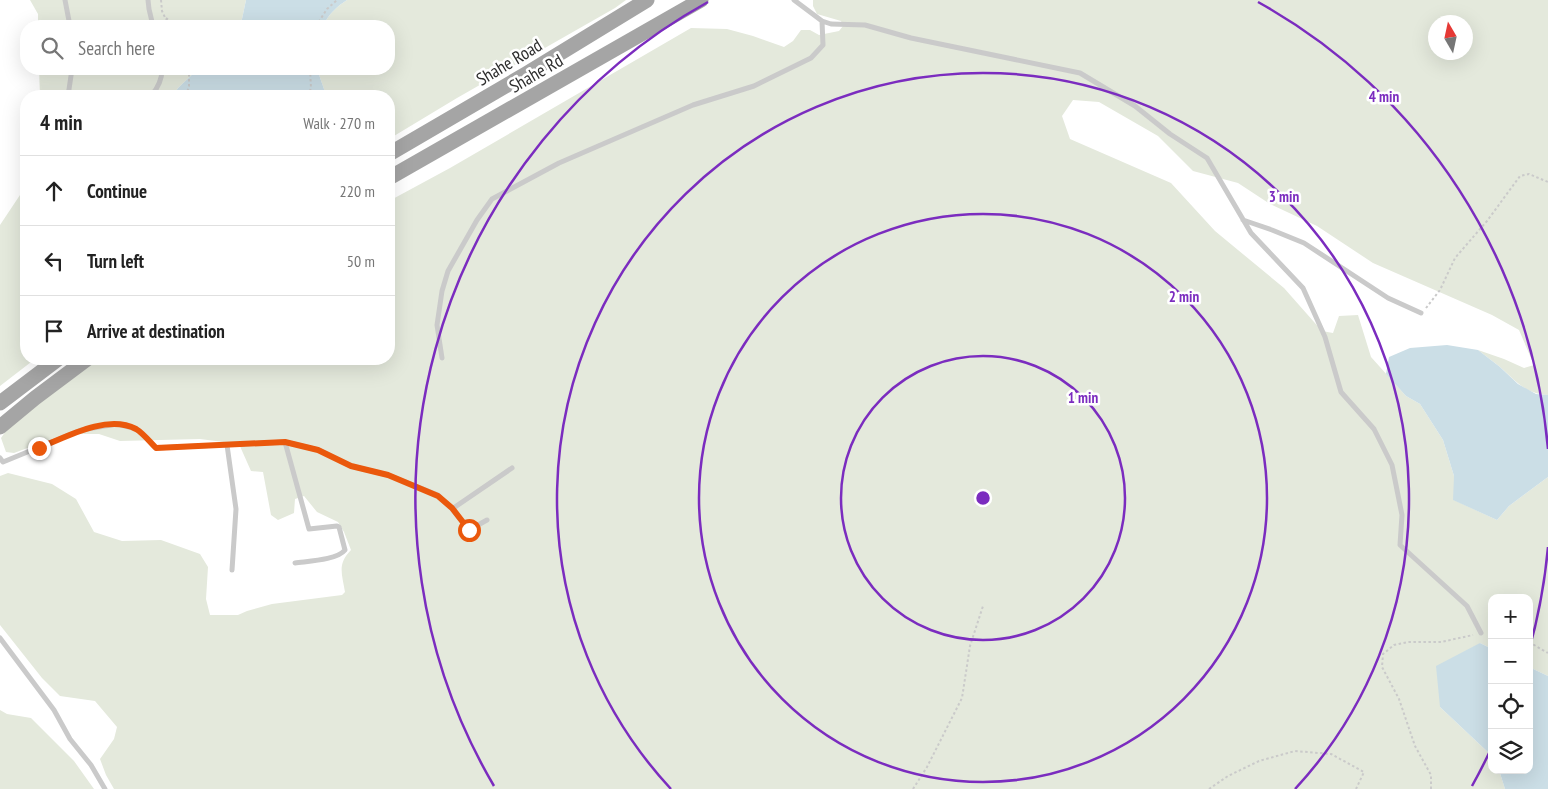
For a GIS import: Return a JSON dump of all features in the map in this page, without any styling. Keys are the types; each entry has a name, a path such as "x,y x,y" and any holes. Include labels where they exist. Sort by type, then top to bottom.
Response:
{"main road":[{"name":"Shahe Rd","path":"395,175 701,0"},
{"name":"Shahe Road","path":"395,151 518,79 645,1"},
{"path":"0,403 50,365"},
{"path":"0,427 79,365"}],"lane":[{"path":"65,0 69,20"},
{"path":"148,0 152,20"},
{"path":"794,0 822,21 831,24 865,25 911,38 1080,73 1135,106 1170,134 1207,158 1251,233 1303,288 1325,337 1342,392 1374,429 1392,465 1402,515 1400,545 1467,606 1481,633"},
{"path":"442,358 437,326 442,292 448,271 477,220 492,199 559,163 693,105 754,86 810,58 823,45 822,21"},
{"path":"69,90 71,75"},
{"path":"156,90 161,75"},
{"path":"1243,220 1304,243 1388,298 1421,314"},
{"path":"1,461 81,430 117,424 137,429 156,448 285,442 318,450 351,466 388,475 438,496 452,508 469,530 487,520"},
{"path":"285,442 309,529 339,527 345,550 342,554 333,557 295,562"},
{"path":"227,445 236,509 232,570"},
{"path":"452,508 512,468"},
{"path":"0,638 54,710 70,739 91,765 106,789"}],"path":[{"path":"161,0 166,20"},
{"path":"320,20 327,9 337,0"},
{"path":"164,16 169,20"},
{"path":"188,90 189,75"},
{"path":"310,75 310,90"},
{"path":"1421,314 1440,290 1455,258 1487,221 1520,176 1529,174 1548,182"},
{"path":"913,789 927,767 962,698 970,646 983,606"},
{"path":"1431,789 1431,775 1415,746 1399,699 1382,667 1383,654 1394,645 1408,642 1441,642 1481,633"},
{"path":"1533,644 1548,653"},
{"path":"1209,789 1228,776 1259,761 1295,751 1331,754 1364,772 1356,789"}],"shaded area":[{"path":"30,0 246,0 241,20 38,20 38,14"},
{"path":"246,0 347,0 339,5 327,20 242,19"},
{"path":"347,0 626,0 395,135 395,90 324,90 319,75 395,75 395,20 327,20 339,5"},
{"path":"813,0 1548,0 1548,395 1533,392 1521,386 1478,350 1524,368 1534,365 1519,330 1492,315 1373,263 1317,226 1270,204 1238,183 1193,171 1158,136 1099,102 1073,100 1062,116 1070,139 1171,183 1215,231 1284,288 1322,331 1333,333 1339,316 1358,315 1371,357 1406,396 1420,404 1443,440 1454,476 1454,500 1497,520 1509,506 1548,477 1548,676 1533,669 1533,594 1488,594 1488,647 1480,643 1440,707 1488,752 1488,774 1500,774 1505,789 114,789 100,759 114,739 117,727 95,701 60,696 42,678 0,625 0,476 8,473 52,484 76,499 94,532 122,541 161,540 200,554 208,567 206,599 210,615 238,615 272,604 342,595 345,592 342,565 351,550 338,522 317,512 304,496 295,499 294,513 278,520 271,515 263,472 251,471 239,444 200,439 120,441 99,434 77,434 57,437 14,453 6,452 1,438 10,425 88,365 395,365 395,198 450,168 691,28 727,29 784,47 793,41 801,30 810,30 819,35 839,31 843,26 841,21 817,14 813,6"},
{"path":"39,75 192,75 177,90 40,90"},
{"path":"192,75 319,75 324,90 177,90"},
{"path":"20,195 20,365 27,365 0,386 0,225"},
{"path":"1447,345 1478,350 1518,384 1536,394 1548,395 1548,477 1509,506 1497,520 1453,500 1454,476 1443,440 1420,404 1406,396 1386,374 1389,357 1410,348"},
{"path":"1480,643 1488,647 1488,752 1440,707 1436,666"},
{"path":"1533,669 1548,676 1548,789 1505,789 1500,774 1533,774"},
{"path":"0,710 7,714 31,718 74,761 94,789 0,789"}],"route":[{"path":"39,448 81,430 117,424 137,429 156,448 285,442 318,450 351,466 388,475 438,496 452,508 469,530"}]}
